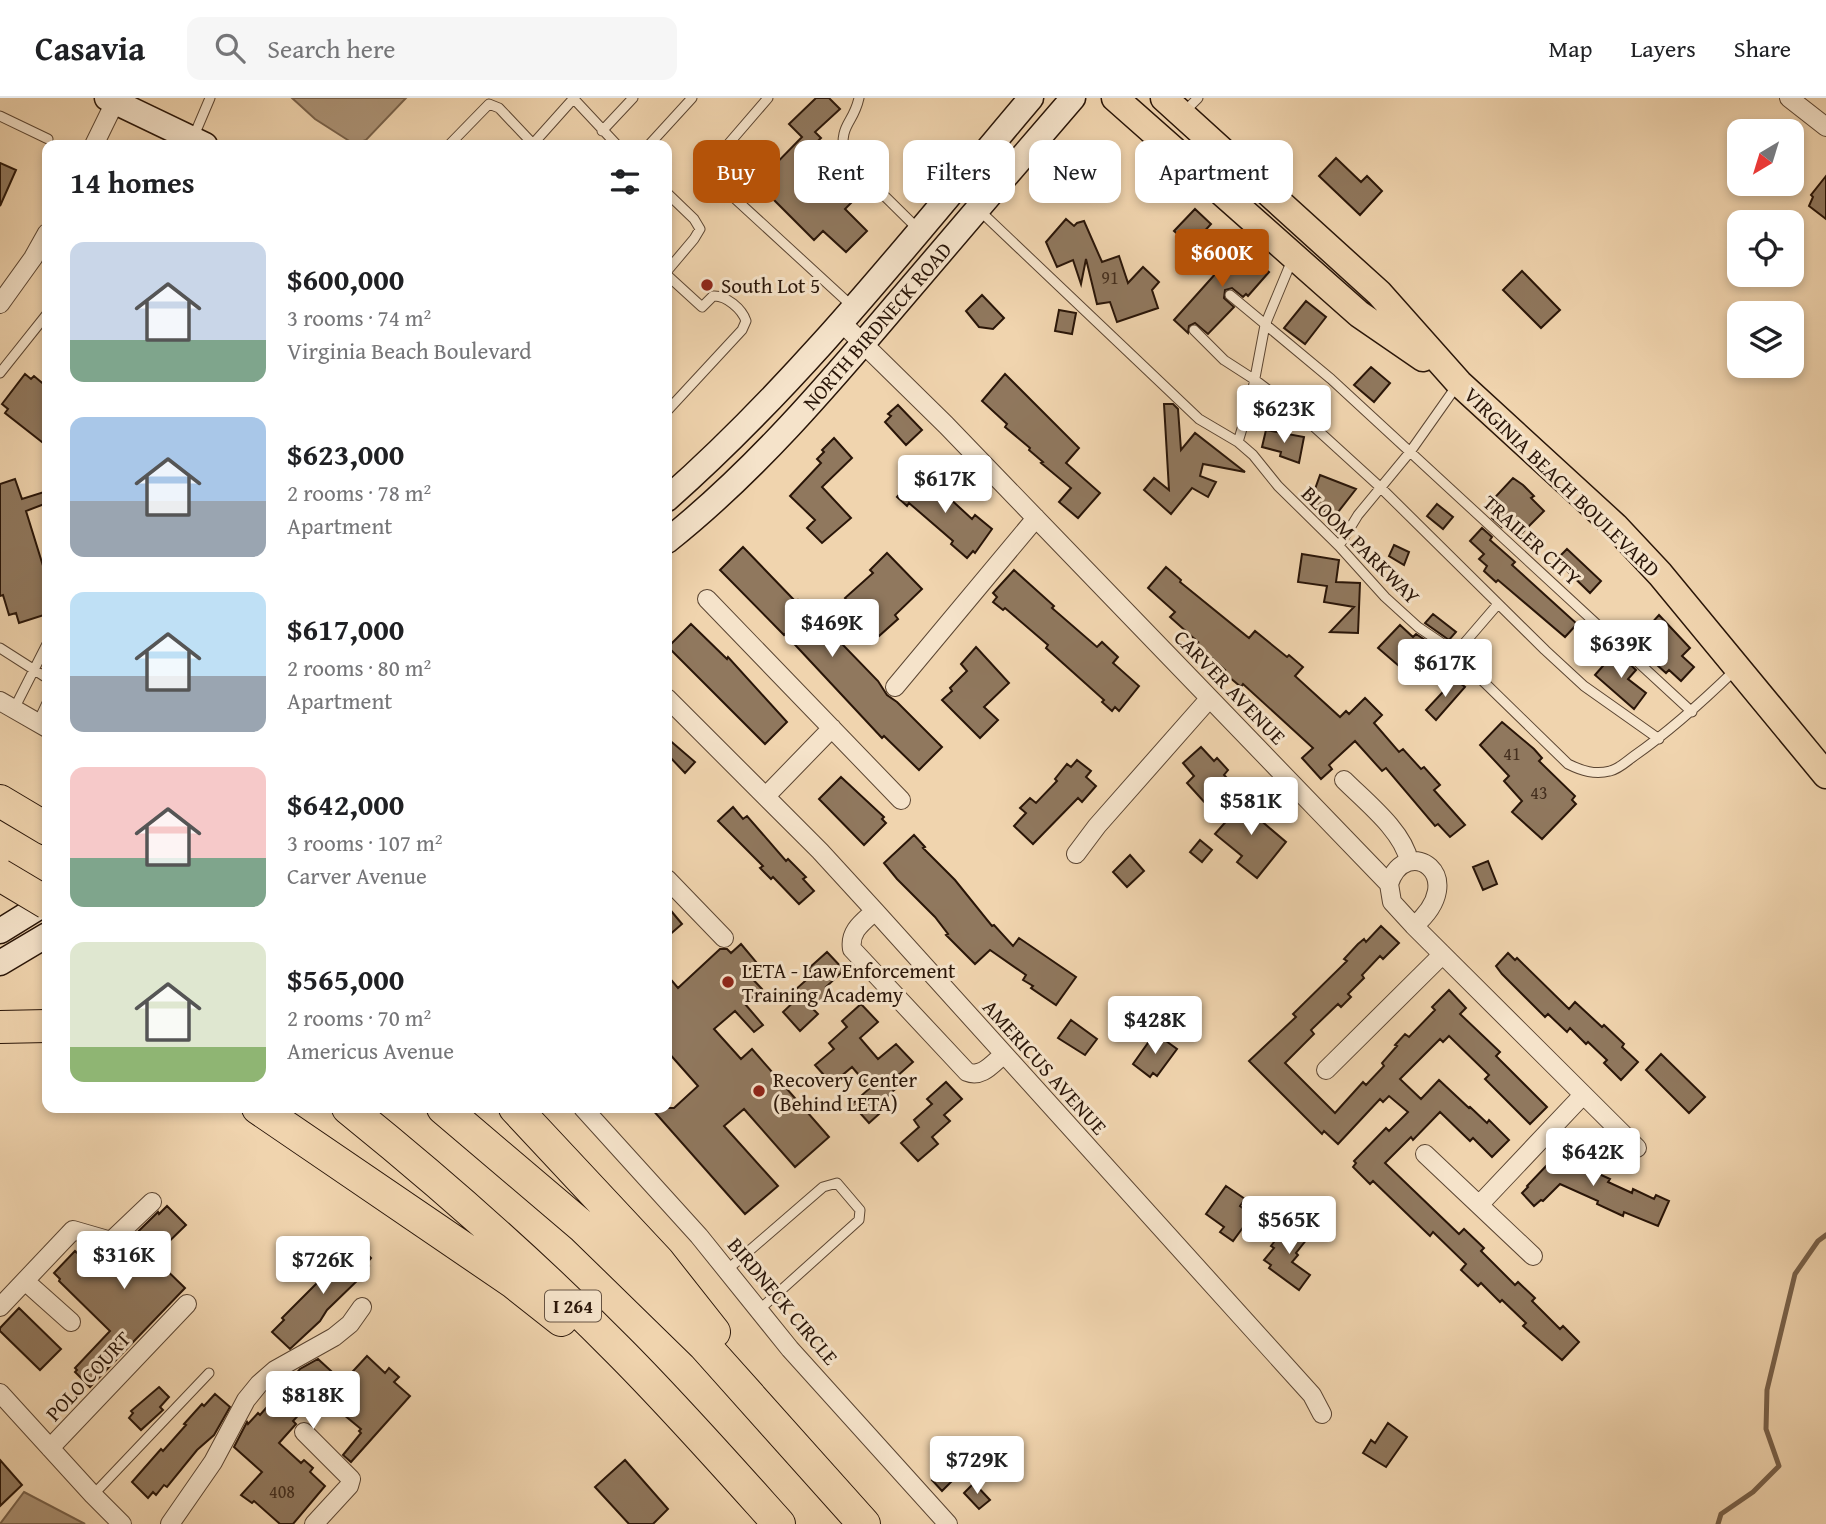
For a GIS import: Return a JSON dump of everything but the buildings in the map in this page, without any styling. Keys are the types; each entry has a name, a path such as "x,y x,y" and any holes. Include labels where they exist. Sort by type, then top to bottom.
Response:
{"highway":[{"path":"0,801 42,826"},
{"path":"0,875 42,899"},
{"path":"0,1027 42,1026"},
{"path":"265,1113 513,1282 696,1433"},
{"name":"I 264","path":"354,1113 499,1236 616,1348 779,1524"},
{"path":"449,1113 583,1227 704,1345 863,1522"},
{"path":"520,1113 658,1261 863,1522"}],"main road":[{"name":"NORTH BIRDNECK ROAD","path":"672,494 777,394 1031,98"},
{"name":"NORTH BIRDNECK ROAD","path":"672,536 799,416 1073,98"},
{"name":"VIRGINIA BEACH BOULEVARD","path":"1115,98 1359,314 1459,383"},
{"path":"111,100 194,140"},
{"name":"VIRGINIA BEACH BOULEVARD","path":"1181,104 1378,293 1459,383 1615,526 1660,574 1826,775"},
{"path":"0,931 42,905"},
{"path":"0,963 42,937"}],"street":[{"path":"1789,98 1826,127"},
{"path":"96,140 111,100"},
{"path":"0,304 42,242"},
{"name":"CARVER AVENUE","path":"847,314 863,344 1036,518 1389,884 1392,902 1441,955 1637,1148"},
{"path":"895,687 1036,518"},
{"path":"708,599 901,800"},
{"path":"1076,854 1097,826 1209,699"},
{"name":"AMERICUS AVENUE","path":"672,703 766,796 875,911 1312,1395 1322,1414"},
{"path":"7,705 42,725"},
{"path":"766,796 832,729"},
{"path":"1344,780 1399,837 1407,849 1409,861"},
{"path":"1389,884 1392,874 1399,866 1409,861 1427,864 1434,871 1438,890 1433,906 1414,926"},
{"path":"672,884 724,938"},
{"path":"875,911 853,932 850,940 852,948 864,962 967,1072 981,1074 1003,1055"},
{"path":"1326,1070 1441,955"},
{"path":"1479,1205 1583,1096"},
{"name":"BIRDNECK CIRCLE","path":"588,1113 699,1236 790,1349 947,1524"},
{"path":"1426,1154 1533,1256"},
{"path":"0,1307 73,1230 111,1241 152,1202"},
{"path":"25,1281 71,1322"},
{"name":"POLO COURT","path":"50,1448 187,1304"},
{"path":"170,1524 213,1461 246,1401 259,1384 275,1370 334,1337 350,1324 362,1307"},
{"path":"0,1393 122,1524"},
{"path":"304,1432 351,1479 349,1486 314,1524"}],"lane":[{"path":"199,140 210,98"},
{"path":"537,140 574,98 612,140"},
{"path":"602,131 633,98"},
{"path":"654,140 692,98"},
{"path":"768,98 718,156 714,170 719,184 847,314"},
{"path":"859,98 856,109 843,130 844,156 919,230"},
{"path":"454,140 489,104 499,108 528,140"},
{"path":"0,116 48,139"},
{"path":"672,198 694,219 700,229 672,267"},
{"name":"BLOOM PARKWAY","path":"978,209 1199,419 1253,455 1278,486 1339,546 1385,597 1455,654 1568,764 1580,771 1596,773 1615,769 1692,712 1738,667"},
{"path":"1238,443 1255,380 1265,325 1293,258"},
{"path":"672,278 702,307 713,296 721,296 742,312 746,321 742,330 672,406"},
{"name":"TRAILER CITY","path":"1230,295 1331,379 1692,712"},
{"path":"0,373 42,320"},
{"path":"1194,330 1224,360 1301,415 1380,487 1584,686 1659,739"},
{"path":"1339,546 1358,515 1410,452 1459,383"},
{"path":"1455,654 1498,604"},
{"path":"0,648 42,675"},
{"path":"7,705 34,670 42,654"},
{"path":"727,1270 823,1187 837,1183 860,1210 859,1220 759,1310"},
{"path":"93,1495 209,1373"}],"shaded area":[{"path":"292,98 406,98 366,140 348,140 315,119"},
{"path":"24,1492 85,1524 0,1524"}],"waterway":[{"path":"1718,1524 1721,1514 1753,1492 1779,1466 1766,1429 1767,1390 1795,1274 1818,1241 1826,1235"}],"place":[{"name":"South Lot 5","path":"707,285"},
{"name":"LETA - Law Enforcement Training Academy","path":"728,982"},
{"name":"Recovery Center (Behind LETA)","path":"759,1091"}]}
